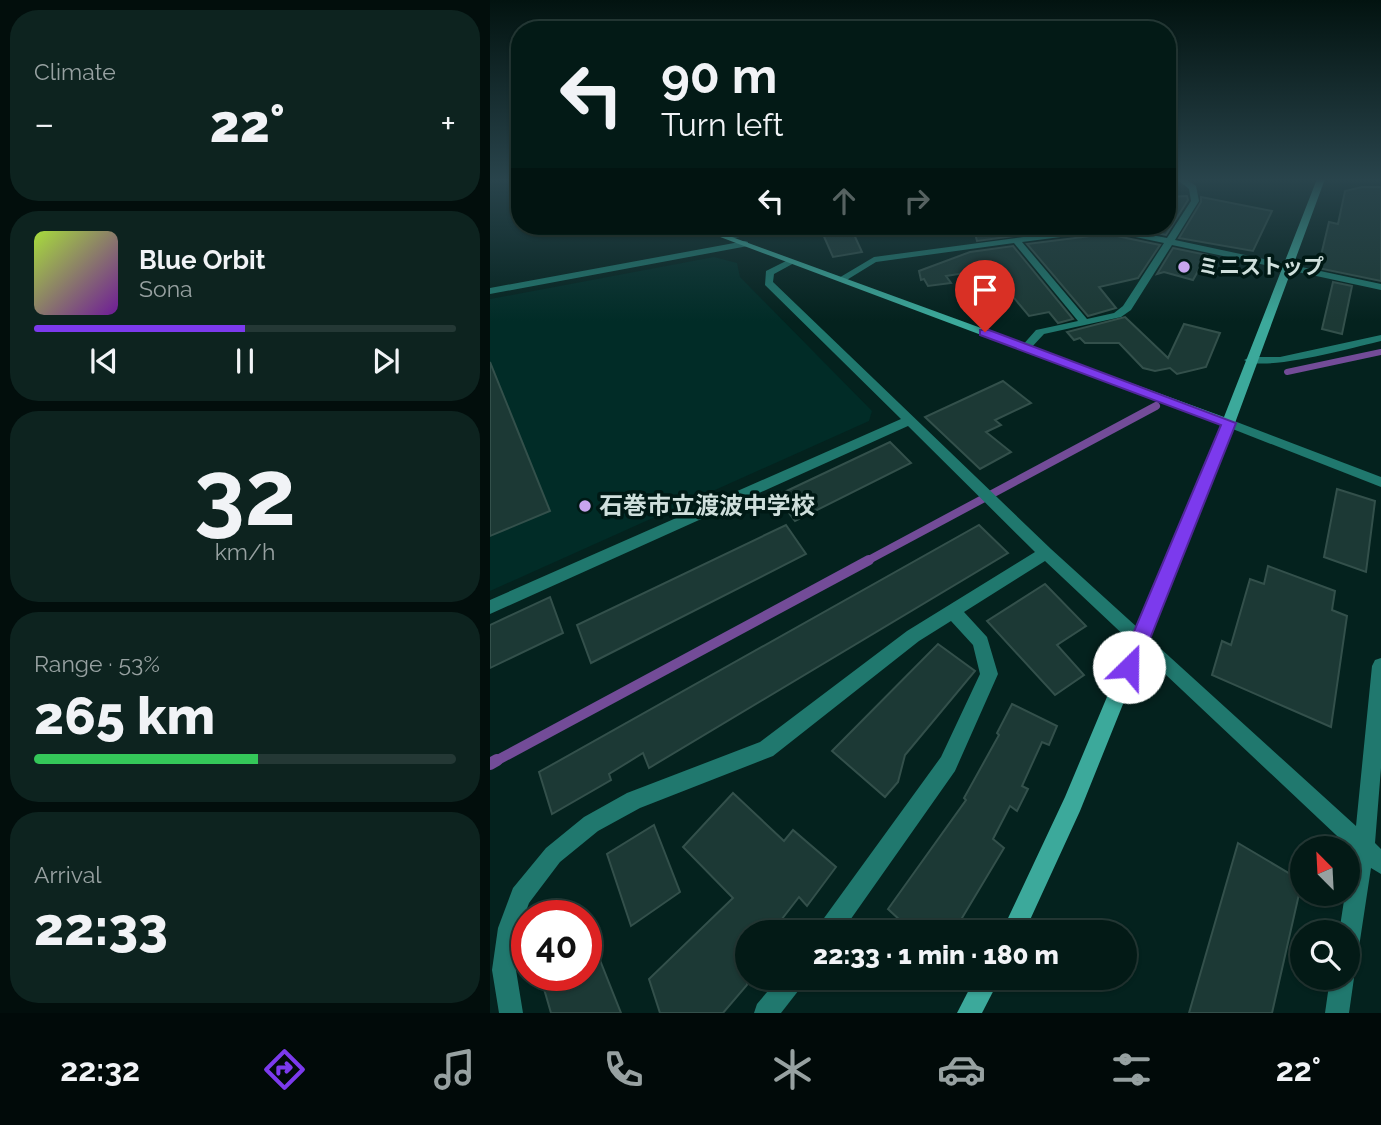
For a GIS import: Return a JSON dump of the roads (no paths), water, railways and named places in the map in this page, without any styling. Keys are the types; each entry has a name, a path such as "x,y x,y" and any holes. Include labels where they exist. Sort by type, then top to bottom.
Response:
{"street":[{"path":"1019,920 1043,874 1140,642 1229,423 1250,360 1304,226"},
{"path":"723,235 1381,482"},
{"path":"726,236 733,235"},
{"path":"842,279 874,260 1051,235"},
{"path":"1141,235 1381,287"},
{"path":"1026,347 1040,332 1117,315 1128,308 1175,235"},
{"path":"1016,240 1085,323"},
{"path":"490,291 745,244"},
{"path":"791,262 769,274 768,283 1140,642 1381,863"},
{"path":"1250,360 1280,360 1381,338"},
{"path":"490,607 910,420"},
{"path":"511,1013 504,970 509,928 521,896 553,855 591,824 634,800 766,749 952,610 1046,553"},
{"path":"836,920 948,764 989,674 981,642 952,610"},
{"path":"1352,920 1364,846 1381,666"},
{"path":"766,1013 784,990"},
{"path":"969,1013 981,990"},
{"path":"1337,1013 1340,990"}],"waterway":[{"path":"1287,372 1381,352"},
{"path":"865,562 1156,406"},
{"path":"494,762 869,560"},
{"path":"490,764 497,760"}],"place":[{"name":"ミニストップ","path":"1184,267"},
{"name":"石巻市立渡波中学校","path":"585,506"}]}
